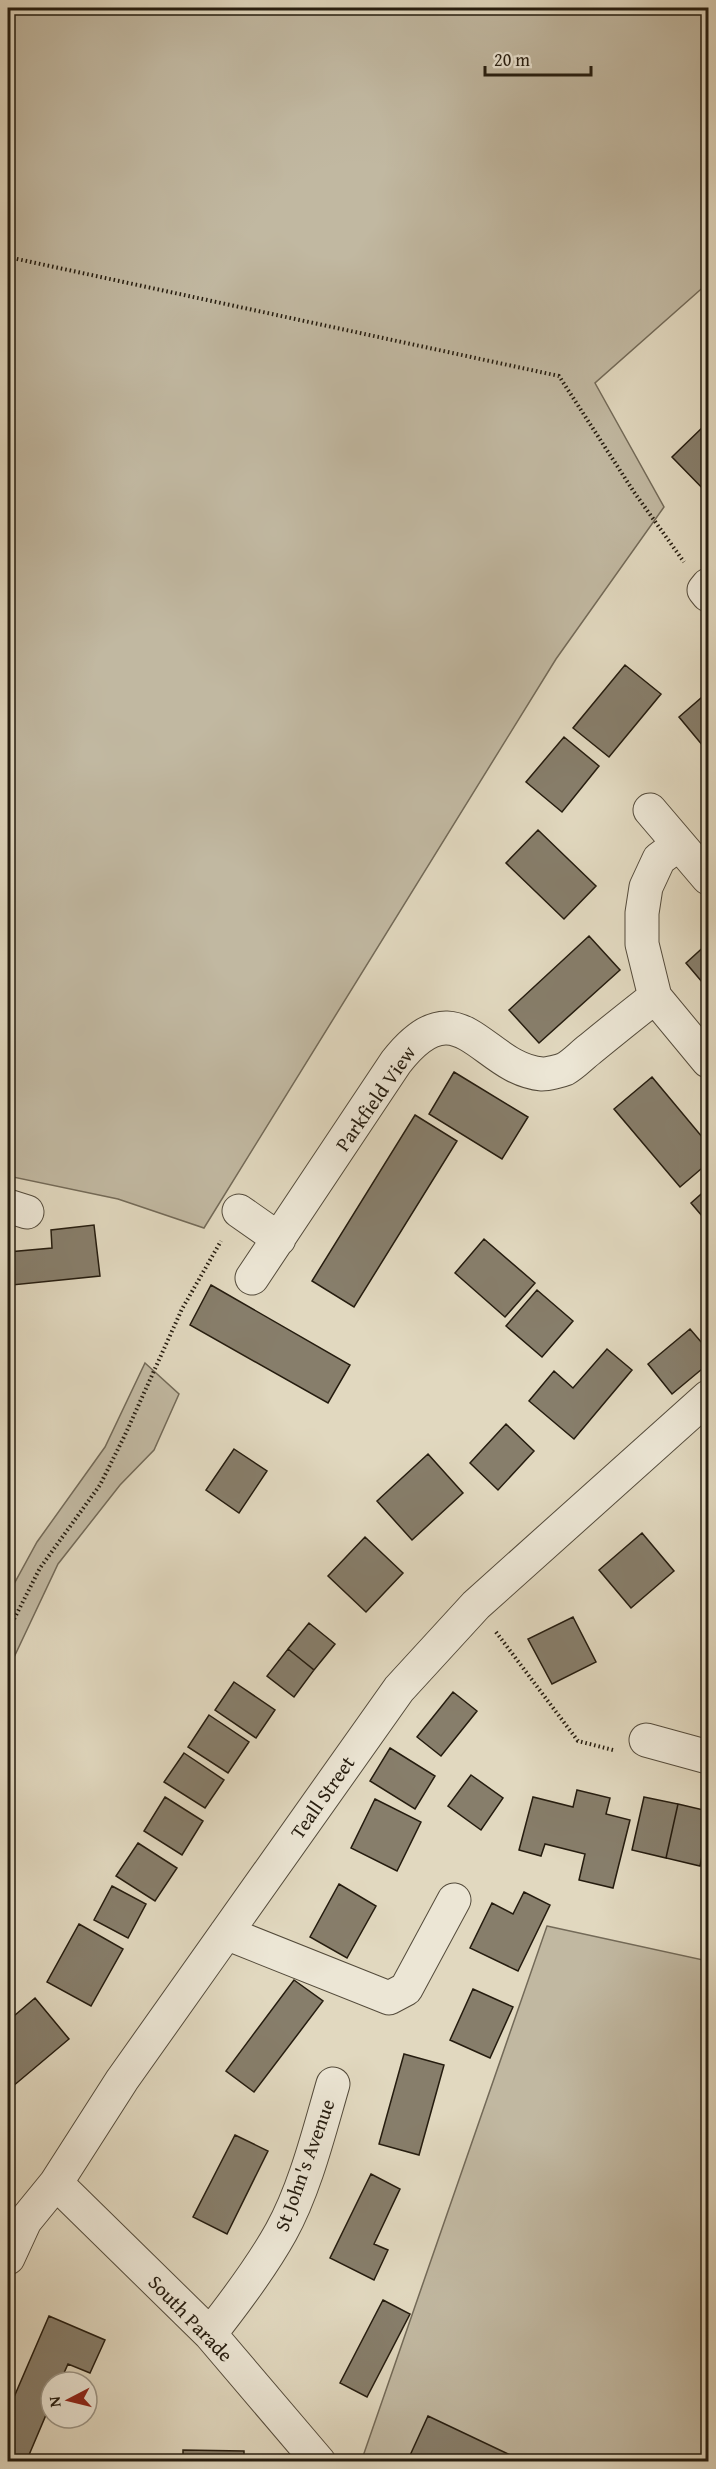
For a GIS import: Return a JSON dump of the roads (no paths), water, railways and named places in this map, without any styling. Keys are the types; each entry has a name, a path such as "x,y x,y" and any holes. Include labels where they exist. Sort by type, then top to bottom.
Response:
{"street":[{"path":"650,810 708,878"},
{"path":"679,844 659,859 646,886 642,913 642,944 655,997 708,1061"},
{"name":"Parkfield View","path":"252,1278 396,1062 408,1045 426,1031 447,1029 470,1034 522,1068 543,1074 564,1069 655,997"},
{"path":"239,1211 279,1239"},
{"name":"Teall Street","path":"8,2258 16,2218 56,2182 122,2080 399,1689 476,1605 708,1397"},
{"path":"646,1740 708,1757"},
{"path":"226,1933 389,1998 406,1989 454,1900"},
{"name":"St John's Avenue","path":"210,2334 240,2296 282,2230 307,2168 333,2084"},
{"name":"South Parade","path":"56,2182 210,2334 318,2462"}]}
